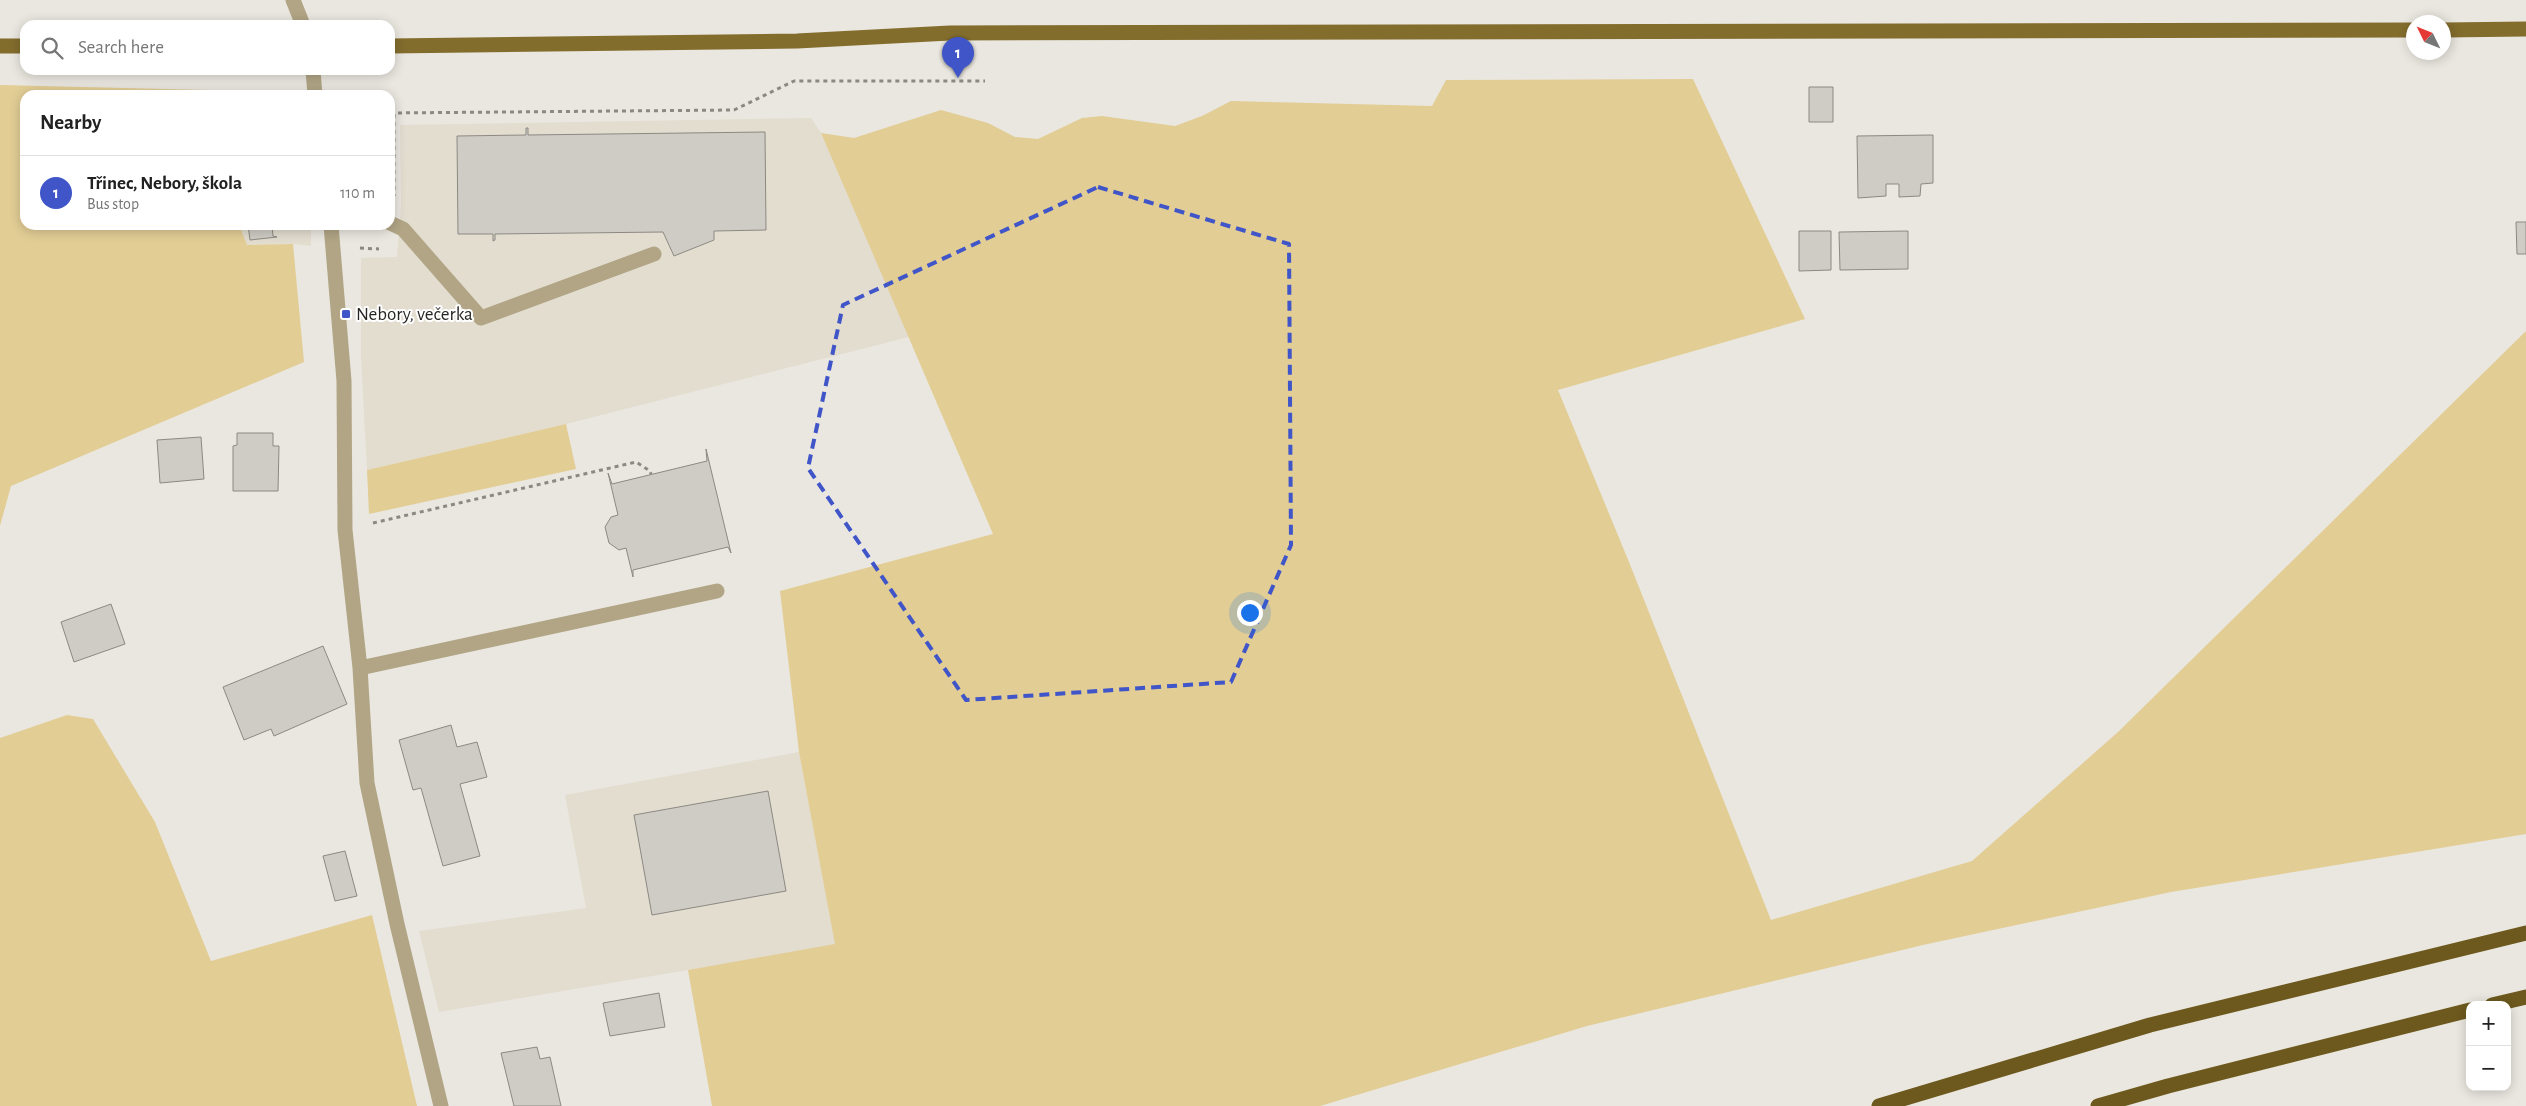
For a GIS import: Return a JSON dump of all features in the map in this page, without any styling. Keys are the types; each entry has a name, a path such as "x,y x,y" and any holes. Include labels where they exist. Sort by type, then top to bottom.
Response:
{"highway":[{"path":"1879,1106 2150,1025 2526,933"},
{"path":"2509,1001 2526,997"},
{"path":"2098,1106 2168,1086 2466,1011"}],"main road":[{"path":"2451,30 2526,29"},
{"path":"395,46 797,41 950,33 2406,30"},
{"path":"0,46 20,46"}],"street":[{"path":"293,0 301,20"},
{"path":"313,75 315,90"},
{"path":"395,226 402,229 481,318 654,254"},
{"path":"331,230 344,381 345,530 360,668 367,783 399,934 441,1106"},
{"path":"360,668 717,592"}],"path":[{"path":"395,114 734,110 794,81 985,81"},
{"path":"345,530 636,462 650,471 651,474"}],"highlighted area":[{"path":"1098,187 1289,244 1291,545 1231,682 966,700 808,468 843,305"}],"shaded area":[{"path":"1693,79 1805,319 1558,390 1629,562 1771,920 1972,861 2118,732 2526,331 2526,834 2171,892 1923,945 1587,1026 1320,1106 712,1106 688,970 835,944 799,752 780,591 993,534 821,133 854,138 941,110 988,123 1015,137 1038,139 1082,118 1102,116 1175,126 1202,116 1231,101 1432,106 1446,80"},
{"path":"0,85 209,90 20,90 20,230 241,230 247,245 293,244 304,362 11,486 0,526"},
{"path":"811,118 821,133 909,337 566,424 367,470 361,357 361,258 397,257 401,205 400,125"},
{"path":"241,230 311,230 311,246 293,244 247,245"},
{"path":"566,424 576,469 369,514 367,470"},
{"path":"67,715 93,719 155,822 211,961 372,915 417,1106 0,1106 0,738"},
{"path":"799,752 836,945 439,1012 419,931 586,908 565,795"}],"building":[{"path":"1809,87 1833,87 1833,122 1809,122"},
{"path":"526,128 528,128 528,135 765,132 766,230 714,231 714,240 674,256 663,232 495,234 495,240 493,241 493,234 458,234 457,136 526,135"},
{"path":"1933,135 1933,183 1921,184 1920,196 1899,197 1899,184 1886,184 1886,196 1858,198 1857,136"},
{"path":"2516,222 2526,222 2526,254 2517,254"},
{"path":"249,230 272,230 273,236 277,237 250,240"},
{"path":"1799,231 1831,231 1831,270 1799,271"},
{"path":"1908,231 1908,269 1840,270 1839,232"},
{"path":"237,433 273,433 273,446 279,446 278,491 233,491 233,446 237,445"},
{"path":"201,437 204,479 160,483 157,440"},
{"path":"706,449 731,553 728,547 633,570 633,577 626,548 619,550 609,543 605,527 611,517 618,515 608,473 612,484 707,461"},
{"path":"111,604 125,644 74,662 61,622"},
{"path":"323,646 347,704 274,736 271,729 244,740 223,687"},
{"path":"451,725 457,747 477,742 487,777 460,784 480,856 443,866 421,788 413,790 399,740"},
{"path":"768,791 786,891 652,915 634,815"},
{"path":"345,851 357,896 335,901 323,856"},
{"path":"659,993 665,1027 610,1036 603,1003"},
{"path":"537,1047 540,1059 550,1057 561,1106 514,1106 501,1053"}],"place":[{"name":"Třinec, Nebory, škola","path":"958,78"},
{"name":"Nebory, večerka","path":"346,314"}]}
